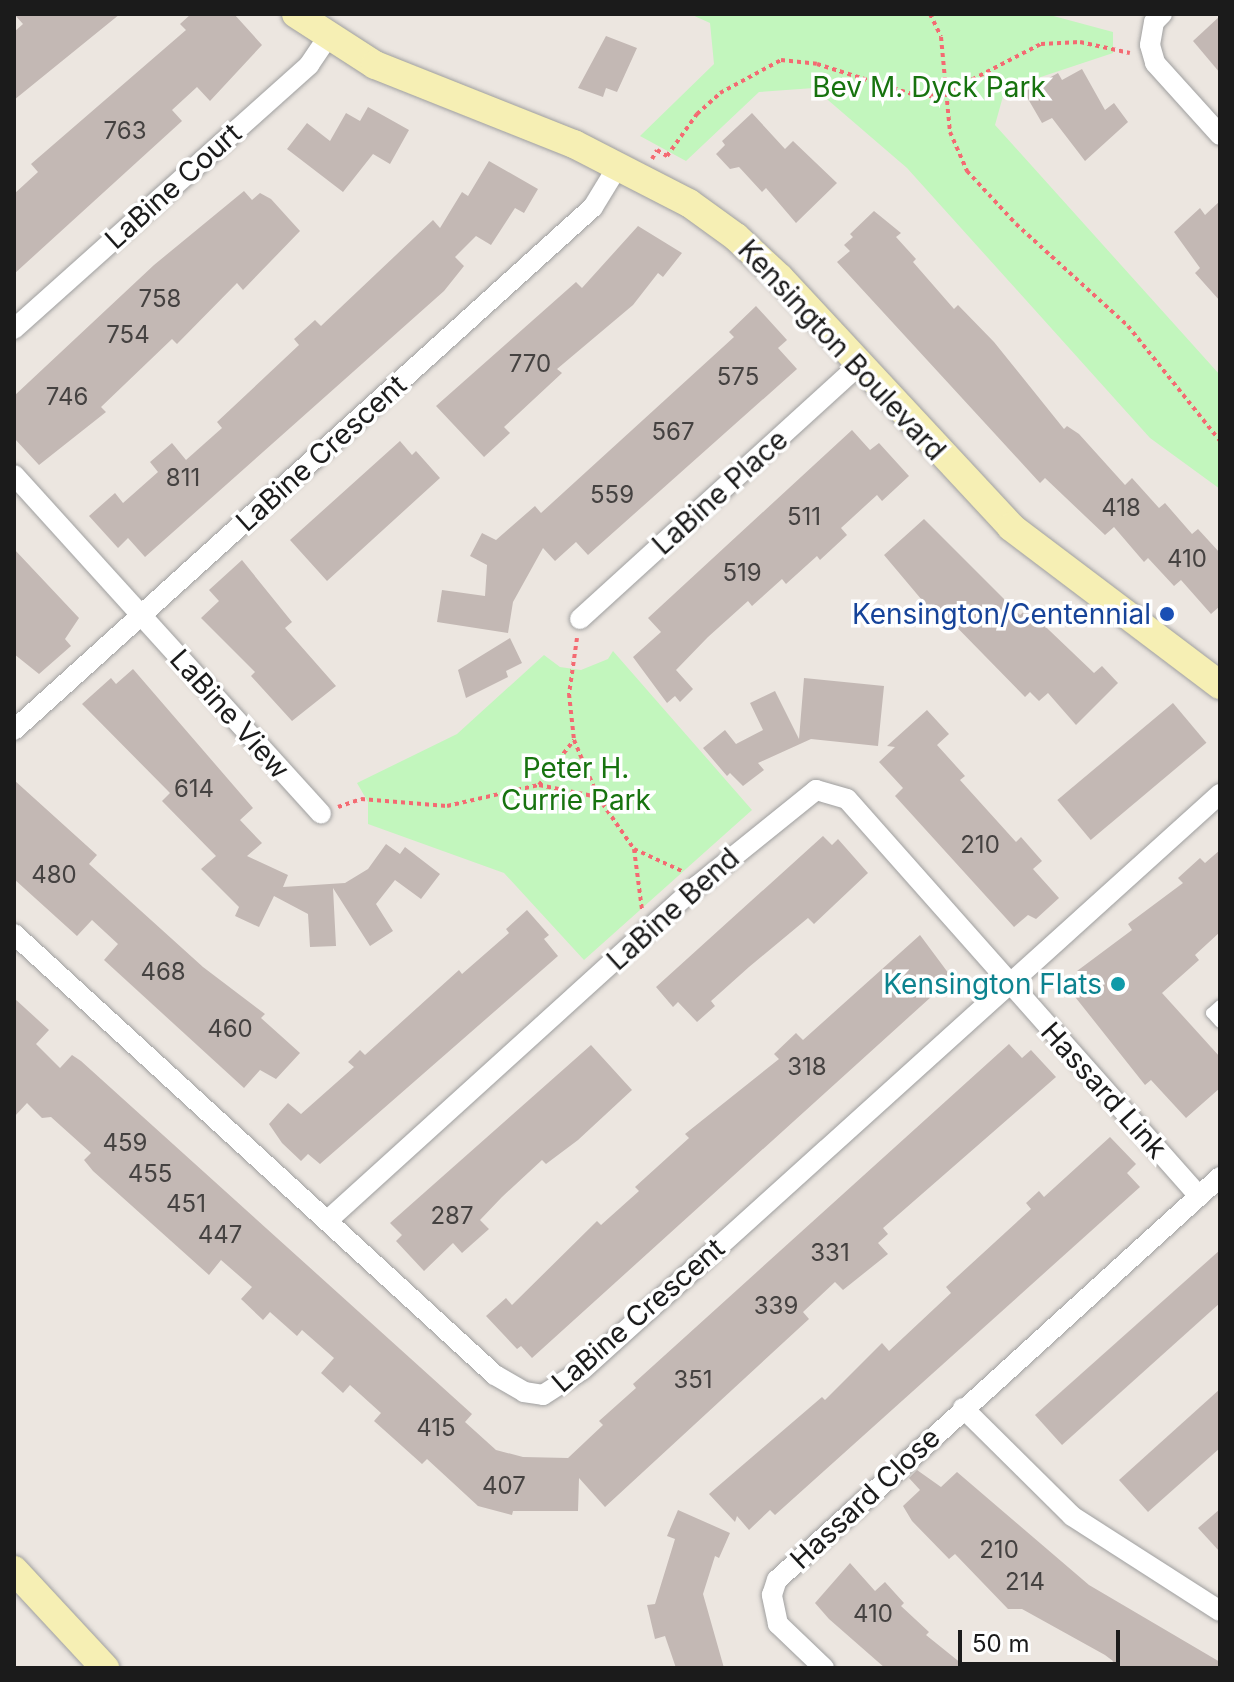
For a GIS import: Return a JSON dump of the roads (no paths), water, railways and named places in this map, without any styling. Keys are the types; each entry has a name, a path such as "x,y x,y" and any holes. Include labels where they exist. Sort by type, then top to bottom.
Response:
{"main road":[{"name":"Kensington Boulevard","path":"296,14 327,38 413,84 630,173 736,237 860,364 1011,527 1220,685"},
{"path":"14,1570 105,1668"}],"street":[{"path":"1162,14 1154,22 1150,45 1155,63 1220,135"},
{"name":"LaBine Court","path":"14,329 309,65 327,38"},
{"name":"LaBine Crescent","path":"14,730 630,173"},
{"name":"LaBine Place","path":"580,619 860,364"},
{"path":"14,475 140,616"},
{"name":"LaBine View","path":"140,616 321,813"},
{"name":"LaBine Bend","path":"327,1221 697,886 816,790 831,790 847,799 1009,984"},
{"name":"LaBine Crescent","path":"14,934 495,1375 524,1392 543,1395 582,1370 1220,794"},
{"name":"Hassard Link","path":"1009,984 1199,1196"},
{"name":"Hassard Close","path":"824,1668 778,1624 772,1595 777,1580 1220,1177"},
{"name":"Hassard Close","path":"963,1408 1072,1516 1220,1611"}],"lane":[{"path":"1220,1005 1211,1013 1220,1023"}],"place":[{"name":"Kensington/Centennial","path":"1167,614"},
{"name":"Kensington Flats","path":"1118,984"}],"park label":[{"name":"Bev M. Dyck Park","path":"929,87"},
{"name":"Peter H. Currie Park","path":"576,784"}]}
